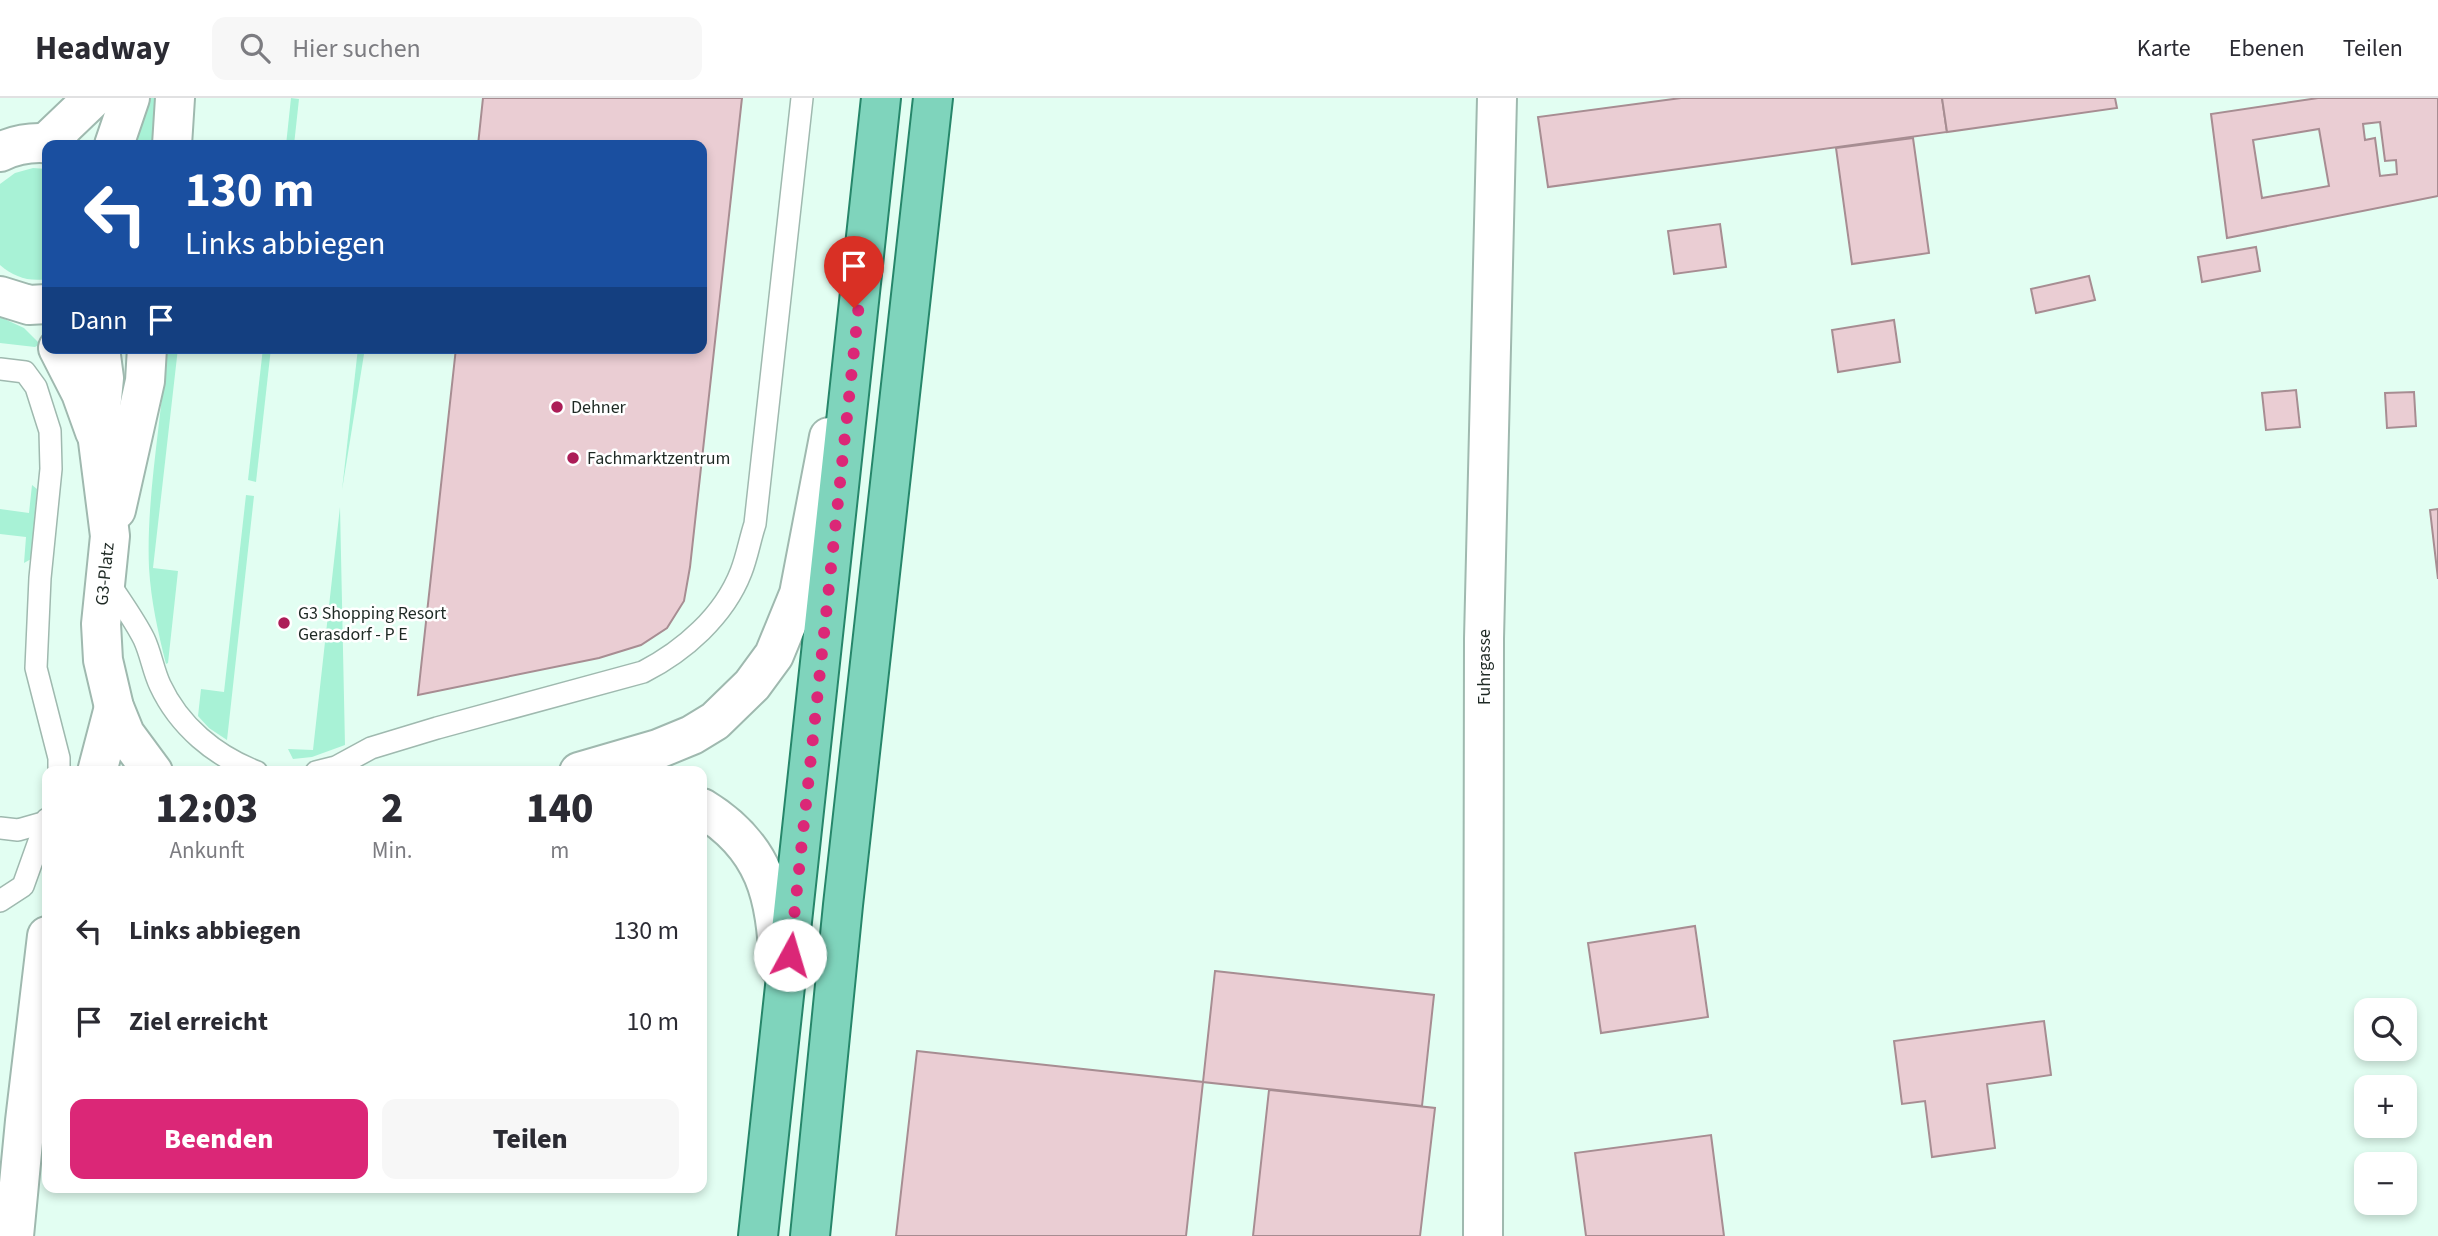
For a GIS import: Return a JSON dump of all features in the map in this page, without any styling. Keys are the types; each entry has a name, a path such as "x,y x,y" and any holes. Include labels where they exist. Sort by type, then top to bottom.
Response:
{"main road":[{"path":"758,1236 881,98"},
{"path":"810,1236 843,905 933,98"}],"street":[{"path":"23,146 93,98"},
{"path":"116,140 130,98"},
{"path":"172,140 175,98"},
{"name":"Fuhrgasse","path":"1483,1236 1484,639 1497,98"},
{"path":"600,766 658,749 692,735 715,721 752,685 774,655 799,594 864,256"},
{"path":"20,300 42,326"},
{"name":"G3-Platz","path":"61,354 81,393 98,441 110,536 101,625 103,660 114,707 125,734 149,766"},
{"name":"G3-Platz","path":"98,441 104,378 101,354"},
{"path":"110,536 145,382 147,354"},
{"name":"G3-Platz","path":"99,766 114,707"},
{"path":"707,811 721,819 740,837 758,862 769,889 777,937 781,1036"},
{"path":"14,1236 42,978"}],"lane":[{"path":"337,766 371,748 643,673 669,659 685,646 720,608 741,572 755,524 802,98"},
{"path":"0,369 24,372 36,387 50,431 51,469 40,578 36,668 60,758 59,766"},
{"path":"104,575 144,640 160,685 179,716 209,747 242,766"},
{"path":"0,828 18,830 42,822"},
{"path":"0,901 23,886 42,832"}],"green space":[{"path":"144,98 160,98 160,140 128,140"},
{"path":"291,98 299,99 295,140 287,140"},
{"path":"42,169 42,280 22,278 0,265 0,184 15,173"},
{"path":"0,317 24,328 40,344 35,347 0,343"},
{"path":"165,354 177,354 153,568 178,571 166,664 151,592 149,568 150,513"},
{"path":"262,354 270,354 256,482 248,480"},
{"path":"357,354 364,354 342,490"},
{"path":"32,485 37,489 31,559 24,563 26,537 0,534 0,509 29,513"},
{"path":"246,495 254,496 227,740 209,728 198,716 201,689 224,692"},
{"path":"340,507 345,745 312,757 293,759 288,749 313,750"}],"building":[{"name":"Fachmarktzentrum","path":"483,98 742,98 684,601 667,628 641,645 599,658 418,695 455,354 707,354 707,140 479,140"},
{"path":"1681,98 1942,98 1947,132 1548,187 1538,117"},
{"path":"1942,98 2115,98 2117,108 1947,132"},
{"path":"2318,98 2438,98 2438,196 2227,238 2211,114","holes":["2380,122 2385,161 2396,160 2397,174 2380,176 2375,138 2365,140 2363,124","2319,129 2329,186 2262,198 2253,140"]},
{"path":"1913,138 1929,253 1852,264 1836,148"},
{"path":"1720,224 1726,267 1674,274 1668,231"},
{"path":"2256,247 2260,271 2202,282 2198,257"},
{"path":"2089,276 2095,300 2036,313 2031,289"},
{"path":"1894,320 1900,362 1838,372 1832,330"},
{"path":"2296,390 2300,427 2266,430 2262,393"},
{"path":"2414,392 2416,426 2387,428 2385,393"},
{"path":"2438,509 2438,579 2430,510"},
{"path":"1695,926 1708,1017 1601,1033 1588,943"},
{"path":"1215,971 1434,995 1422,1106 1203,1082"},
{"path":"2044,1021 2051,1075 1987,1084 1995,1148 1932,1157 1925,1101 1902,1104 1894,1041"},
{"path":"917,1051 1203,1082 1186,1236 896,1236"},
{"path":"1269,1090 1435,1108 1420,1236 1253,1236"},
{"path":"1711,1135 1724,1236 1586,1236 1575,1153"}],"place":[{"name":"Dehner","path":"557,407"},
{"name":"Fachmarktzentrum","path":"573,458"},
{"name":"G3 Shopping Resort Gerasdorf - P E","path":"284,623"}],"route":[{"path":"790,955 864,256 854,308"}]}
